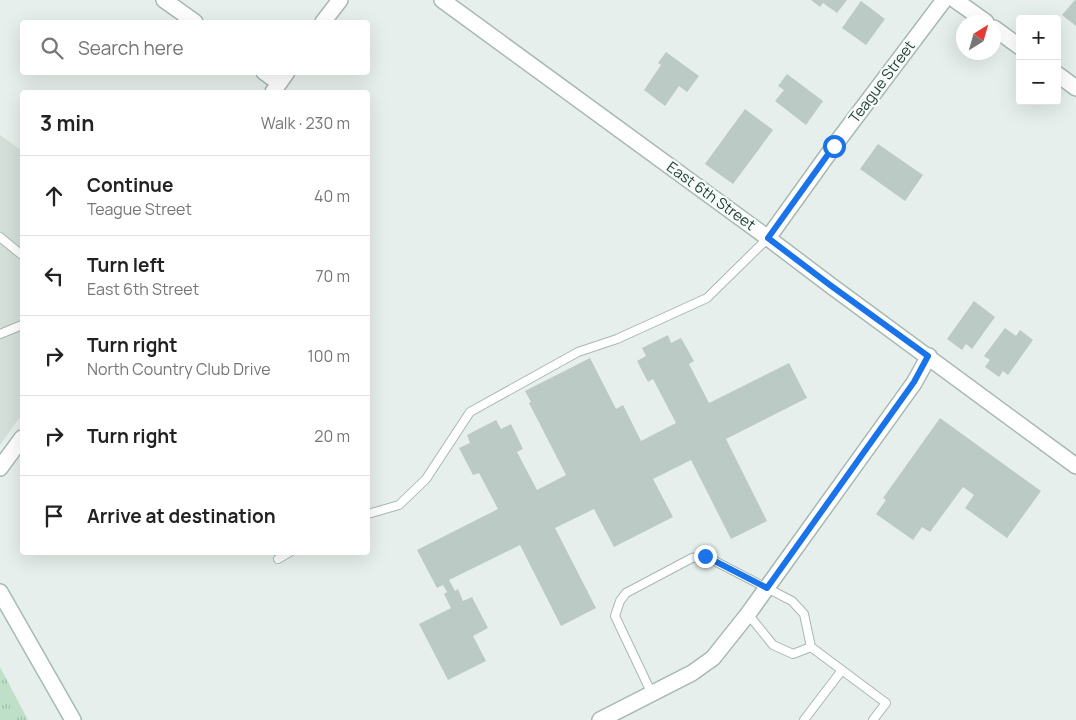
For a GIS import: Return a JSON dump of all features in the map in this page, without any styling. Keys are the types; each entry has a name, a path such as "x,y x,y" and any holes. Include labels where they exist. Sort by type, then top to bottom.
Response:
{"street":[{"path":"164,0 192,20"},
{"path":"325,20 340,0"},
{"name":"East 6th Street","path":"442,0 1076,466"},
{"name":"Teague Street","path":"768,238 834,146 944,0"},
{"path":"955,0 976,15"},
{"path":"1001,33 1016,44"},
{"path":"268,75 280,83"},
{"path":"1061,77 1076,88"},
{"path":"600,720 707,664 767,588 914,382 928,356"},
{"path":"0,468 20,441"},
{"path":"0,592 73,720"}],"lane":[{"path":"0,237 20,253"},
{"path":"370,513 399,504 426,479 470,412 578,352 617,339 707,298 768,238"},
{"path":"0,334 20,327"},
{"path":"278,559 285,555"},
{"path":"652,694 616,616 620,601 626,593 692,558 705,556 792,600 804,614 811,647 886,703 873,720"},
{"path":"748,614 772,645 793,654 811,647"},
{"path":"804,720 842,670"}],"shaded area":[{"path":"0,135 20,150 20,417 0,445"}],"green space":[{"path":"0,667 28,720 0,720"}],"building":[{"path":"811,0 847,0 837,13 823,3 820,7"},
{"path":"1076,0 1076,26 1062,15"},
{"path":"861,1 885,19 866,45 842,28"},
{"path":"666,52 699,76 687,92 679,86 665,106 644,90 661,65 658,63"},
{"path":"787,74 823,101 806,125 775,101 784,90 778,86"},
{"path":"745,109 773,130 733,184 705,164"},
{"path":"878,144 923,175 905,201 860,169"},
{"path":"974,301 995,317 972,349 966,344 962,350 947,339"},
{"path":"1005,328 1016,336 1020,330 1033,340 1008,375 1003,371 999,377 985,367 990,360 984,356"},
{"path":"668,335 671,343 681,338 694,361 689,364 709,403 789,363 807,398 726,439 767,521 731,539 691,460 653,479 673,517 614,547 594,509 555,528 596,608 561,626 520,545 449,580 455,591 458,589 463,601 472,597 488,628 473,636 486,661 448,680 419,624 451,608 444,594 447,592 443,585 437,588 417,550 498,509 479,473 473,475 459,448 470,443 467,435 496,420 501,429 511,424 523,449 517,452 537,490 566,475 529,403 531,402 525,391 590,358 616,409 623,405 641,441 676,423 653,379 648,382 637,361 646,356 642,348"},
{"path":"940,418 1041,491 1007,538 965,508 974,495 963,487 930,532 922,527 913,540 876,514 886,500 883,498"}],"route":[{"path":"705,556 767,588 914,382 928,356 768,238 834,146"}]}
